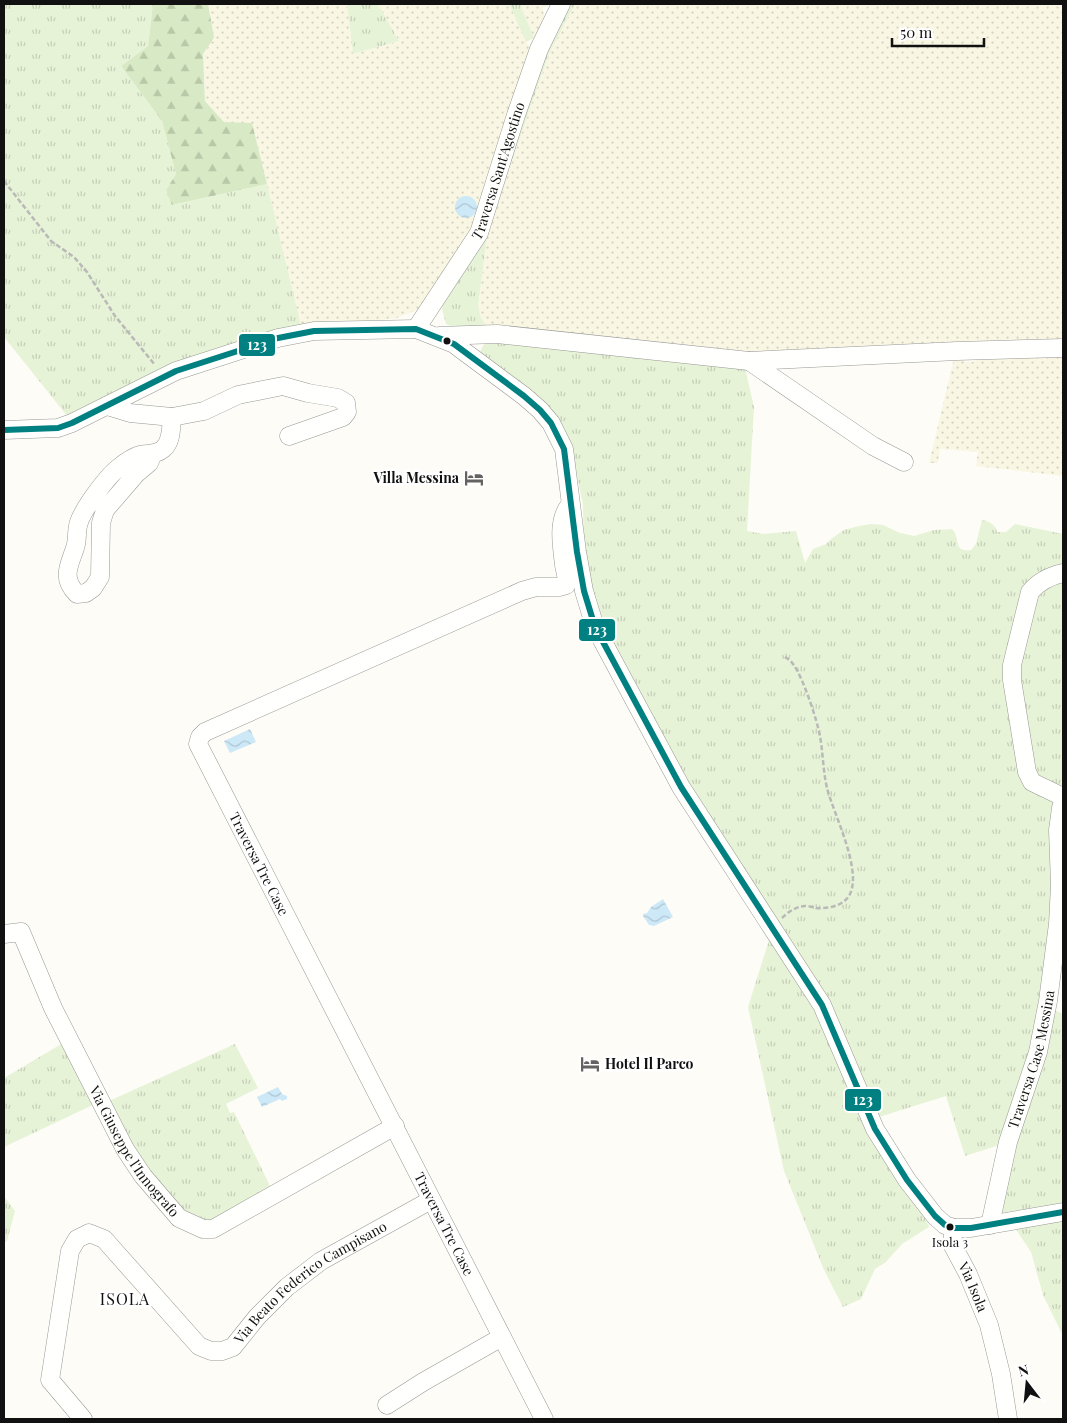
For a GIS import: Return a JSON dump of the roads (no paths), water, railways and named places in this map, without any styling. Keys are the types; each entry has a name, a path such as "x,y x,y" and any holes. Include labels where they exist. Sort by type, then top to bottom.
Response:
{"street":[{"name":"Traversa Sant'Agostino","path":"416,328 479,233 539,49 561,4"},
{"path":"4,430 58,428 72,423 166,376 230,353 278,338 302,333 416,328 454,344 524,396 551,423 564,449 584,591 596,627 681,787 822,1005 867,1112 907,1180 935,1216 945,1225 954,1228 990,1225 1063,1212"},
{"path":"436,336 497,334 750,361 1063,348"},
{"path":"750,361 873,446 904,462"},
{"path":"107,406 130,412 172,417 204,411 238,395 284,386 308,393 338,398 346,403 347,412 343,417 289,436"},
{"path":"154,454 149,463 136,474 104,510 101,524 100,577 93,588 86,593 77,594 71,588 67,577 68,564 76,547 79,522 101,486 117,469 139,455 154,454 163,449 168,442 172,417"},
{"name":"Traversa Tre Case","path":"544,1419 198,744 200,737 205,732 522,591 536,587 559,588 566,584 561,523 565,511 571,504"},
{"path":"1063,573 1044,579 1036,584 1030,592 1012,665 1012,680 1027,772 1032,782 1063,797"},
{"name":"Traversa Case Messina","path":"990,1225 1008,1142 1038,1052 1048,1001 1058,924 1060,884 1058,830 1063,802"},
{"name":"Via Giuseppe l'Innografo","path":"4,934 21,932 53,1008 125,1149 143,1176 179,1218 190,1224 203,1229 213,1229 395,1126"},
{"name":"Via Beato Federico Campisano","path":"83,1419 50,1380 70,1251 77,1239 89,1233 104,1239 199,1346 211,1351 222,1351 233,1347 257,1317 287,1287 321,1261 431,1200"},
{"name":"Via Isola","path":"954,1228 952,1244 968,1274 989,1325 1001,1374 1008,1419"},
{"path":"387,1405 502,1337"}],"water":[{"path":"466,196 474,199 477,207 474,215 466,218 458,215 455,207 458,199"},
{"path":"250,729 256,742 230,753 224,741"},
{"path":"663,899 673,917 654,926 649,925 643,914 647,913 651,907"},
{"path":"278,1087 282,1094 287,1096 287,1099 282,1101 280,1099 262,1107 257,1097"}],"place":[{"name":"Villa Messina","path":"474,478"},
{"name":"Hotel Il Parco","path":"590,1064"},
{"name":"Isola 3","path":"950,1227"}],"district":[{"name":"ISOLA","path":"125,1299"}]}
